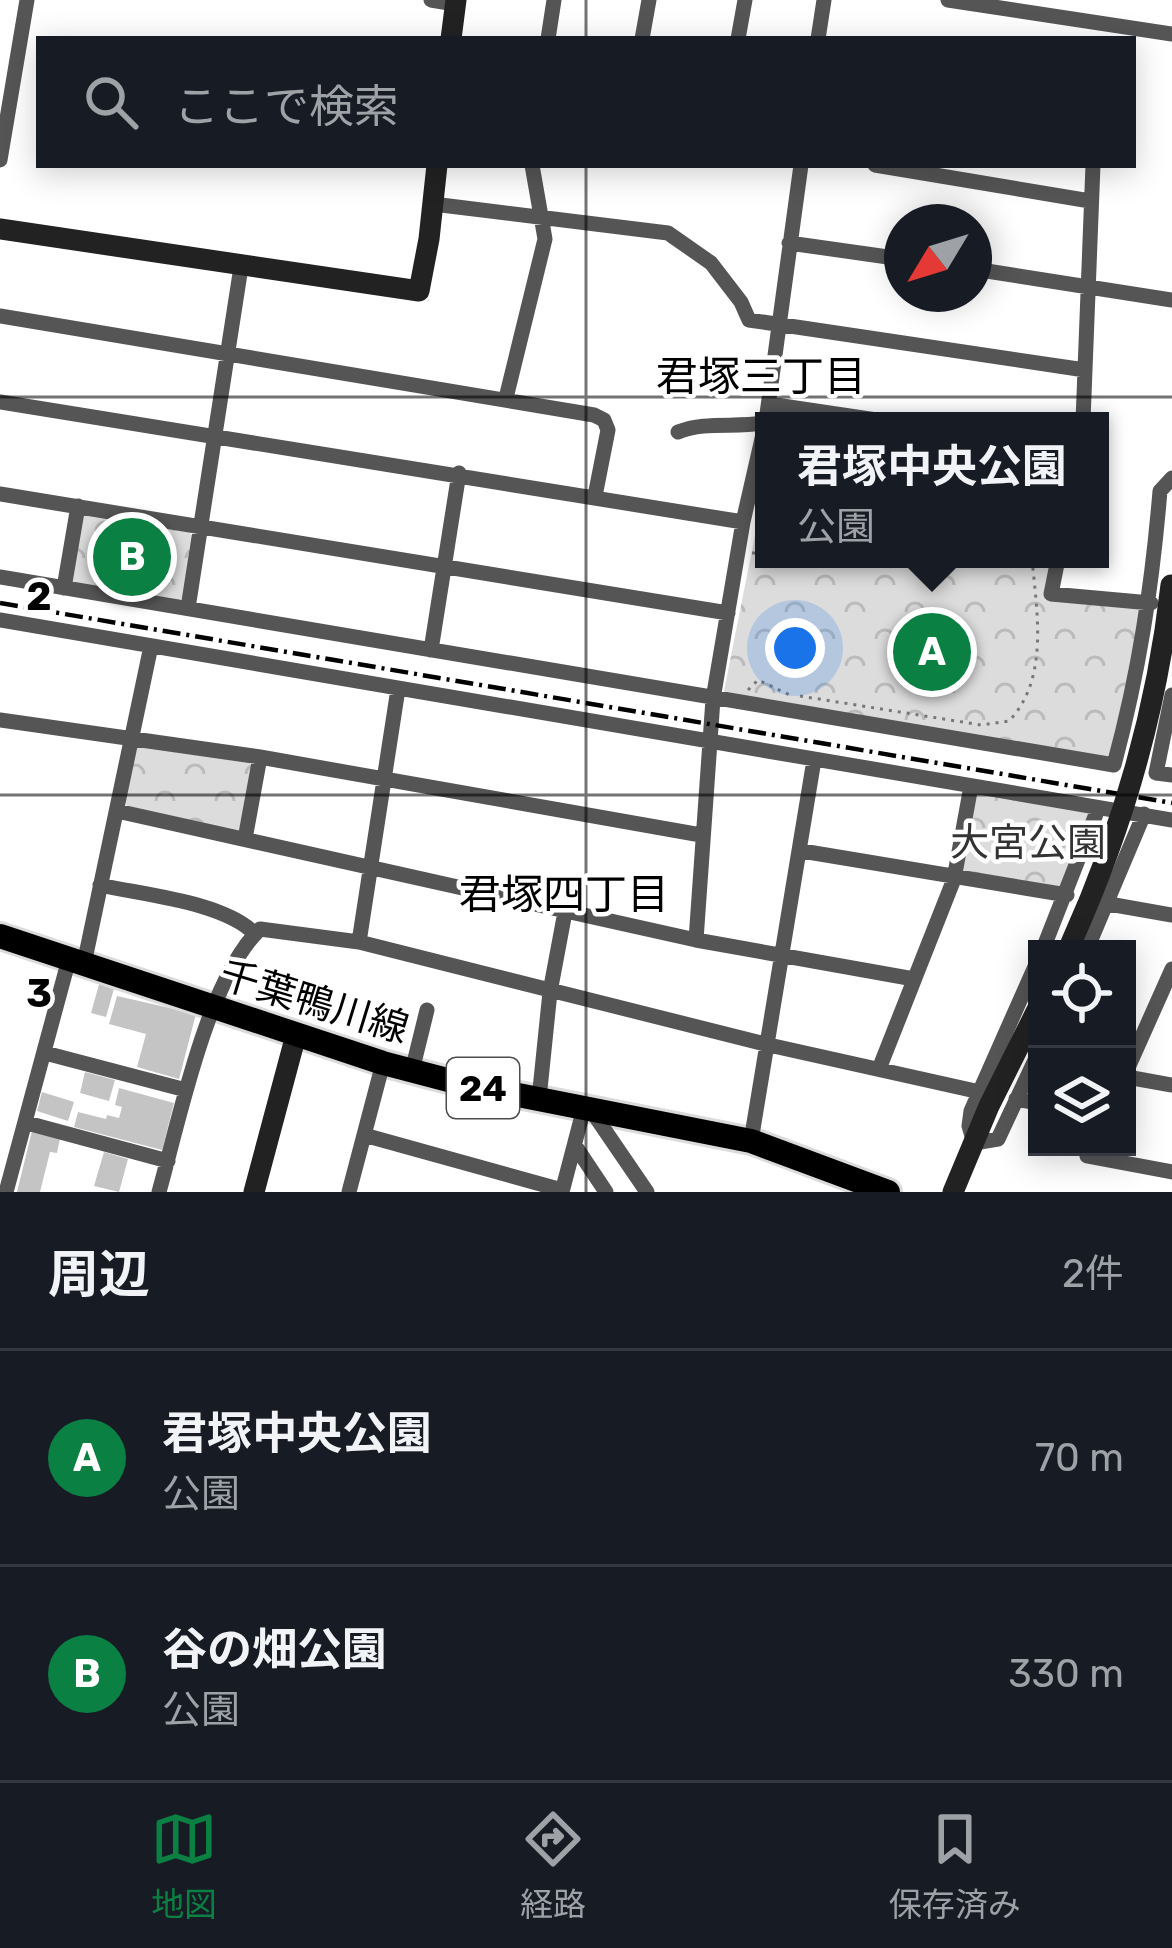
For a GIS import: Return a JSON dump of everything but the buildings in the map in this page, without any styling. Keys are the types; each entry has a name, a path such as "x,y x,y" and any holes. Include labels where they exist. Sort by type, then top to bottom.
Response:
{"main road":[{"name":"千葉鴨川線","path":"0,936 383,1063 751,1142 848,1184 888,1192"}],"street":[{"path":"0,160 27,0"},
{"path":"431,0 456,2 452,36"},
{"path":"548,36 554,0"},
{"path":"643,36 649,0"},
{"path":"739,36 745,0"},
{"path":"818,36 824,0"},
{"path":"948,0 1103,32 1172,34"},
{"path":"0,229 419,291 437,168"},
{"path":"506,398 545,238 533,168"},
{"path":"767,412 801,168"},
{"path":"892,168 1090,201"},
{"path":"1083,412 1093,168"},
{"path":"433,204 668,233 711,263 741,302 748,320 1085,370"},
{"path":"789,243 884,256"},
{"path":"188,608 241,267"},
{"path":"992,272 1172,300"},
{"path":"0,316 594,415 604,420 608,430 595,496"},
{"path":"0,401 743,522"},
{"path":"678,432 694,426 736,428 755,422"},
{"path":"431,650 459,473"},
{"path":"0,577 1114,764 1137,680 1150,603 1160,491 1172,478"},
{"path":"696,940 713,699 743,522 755,490"},
{"path":"0,494 728,613"},
{"path":"64,588 78,506"},
{"path":"1056,568 1051,594 1150,603"},
{"path":"1078,940 1126,803 1152,704 1172,582"},
{"path":"0,620 1172,820"},
{"path":"6,1192 100,885 151,646"},
{"path":"358,942 398,689"},
{"path":"1172,695 1156,772 1172,775"},
{"path":"0,720 132,736 701,835"},
{"path":"245,839 260,758"},
{"path":"751,1142 814,760"},
{"path":"878,1069 954,879 971,786"},
{"path":"1046,940 1098,808"},
{"path":"117,811 565,913 914,979"},
{"path":"1081,940 1108,904 1144,814"},
{"path":"802,851 1067,895"},
{"path":"100,885 216,912 244,923 255,934"},
{"path":"1108,904 1172,915"},
{"path":"538,1099 565,913"},
{"path":"159,1192 213,1009 260,929 358,942 770,1045 980,1091"},
{"path":"1136,1055 1167,995 1172,969"},
{"path":"974,1143 969,1126 980,1091 1028,982"},
{"path":"412,1071 428,1010"},
{"path":"953,1192 1028,1029"},
{"path":"254,1192 296,1035"},
{"path":"45,1053 186,1090"},
{"path":"349,1192 383,1063"},
{"path":"974,1143 998,1139 1028,1074"},
{"path":"1136,1075 1172,1085"},
{"path":"1016,1099 1028,1101"},
{"path":"364,1135 562,1191 587,1109"},
{"path":"587,1109 647,1192"},
{"path":"27,1123 168,1161"},
{"path":"576,1147 606,1192"},
{"path":"1087,1156 1172,1172"}],"path":[{"path":"743,704 758,680 790,695 981,725 1009,721 1030,694 1034,676 1032,568"}],"green space":[{"path":"86,513 188,530 184,598 177,601 74,584 81,517"},
{"path":"755,535 755,568 1050,568 1045,600 1137,606 1140,613 1111,754 1106,759 724,691"},
{"path":"136,746 248,761 252,766 242,828 237,831 127,806"},
{"name":"大宮公園","path":"971,786 1098,809 1067,895 954,879"}],"railway":[{"path":"0,603 1172,803"}],"place":[{"name":"谷の畑公園","path":"132,557"},
{"name":"君塚中央公園","path":"932,652"}],"district":[{"name":"君塚三丁目","path":"761,377"},
{"name":"君塚四丁目","path":"564,895"}]}
